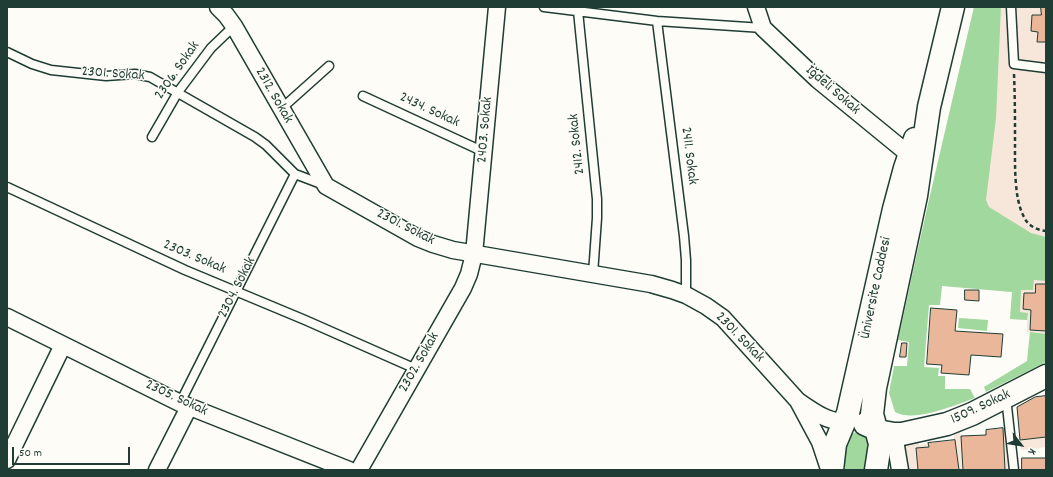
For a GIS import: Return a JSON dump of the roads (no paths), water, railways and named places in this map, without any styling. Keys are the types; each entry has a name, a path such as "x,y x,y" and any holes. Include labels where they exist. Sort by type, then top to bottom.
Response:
{"main road":[{"name":"Üniversite Caddesi","path":"831,470 835,444 845,422 856,384 894,209 916,159 953,7"},
{"name":"Üniversite Caddesi","path":"877,464 880,444 894,434 872,414 874,394 916,196 916,159"},
{"name":"1509. Sokak","path":"894,434 947,424 959,420 1046,376"},
{"path":"845,422 861,423 894,434"}],"street":[{"name":"2403. Sokak","path":"474,254 497,7"},
{"name":"İğdeli Sokak","path":"756,7 763,28 818,80 916,159"},
{"name":"2312. Sokak","path":"228,14 326,186"},
{"name":"2301. Sokak","path":"326,186 418,238 433,244 474,254 651,284 686,295 706,306 723,318 798,401 820,442 831,470"},
{"name":"2302. Sokak","path":"359,470 463,288 474,254"},
{"name":"2305. Sokak","path":"7,317 185,405 349,470"},
{"path":"7,460 63,345"},
{"name":"2301. Sokak","path":"798,401 828,420 845,422"},
{"name":"2304. Sokak","path":"157,470 185,405"},
{"path":"894,434 900,470"}],"lane":[{"path":"544,7 657,21 763,28"},
{"path":"1011,7 1014,64 1046,68"},
{"name":"2412. Sokak","path":"578,11 597,199 593,274"},
{"name":"2306. Sokak","path":"152,137 178,92 211,48 228,14"},
{"name":"2411. Sokak","path":"657,21 684,236 686,295"},
{"name":"2301. Sokak","path":"7,52 32,64 51,70 106,76 142,74 157,80 255,137 266,145 295,174 326,186"},
{"path":"281,109 329,66"},
{"name":"2434. Sokak","path":"363,96 484,152"},
{"name":"2304. Sokak","path":"185,405 236,291 295,174"},
{"name":"2303. Sokak","path":"7,187 132,247 416,369"},
{"path":"1006,396 1014,470"}]}
